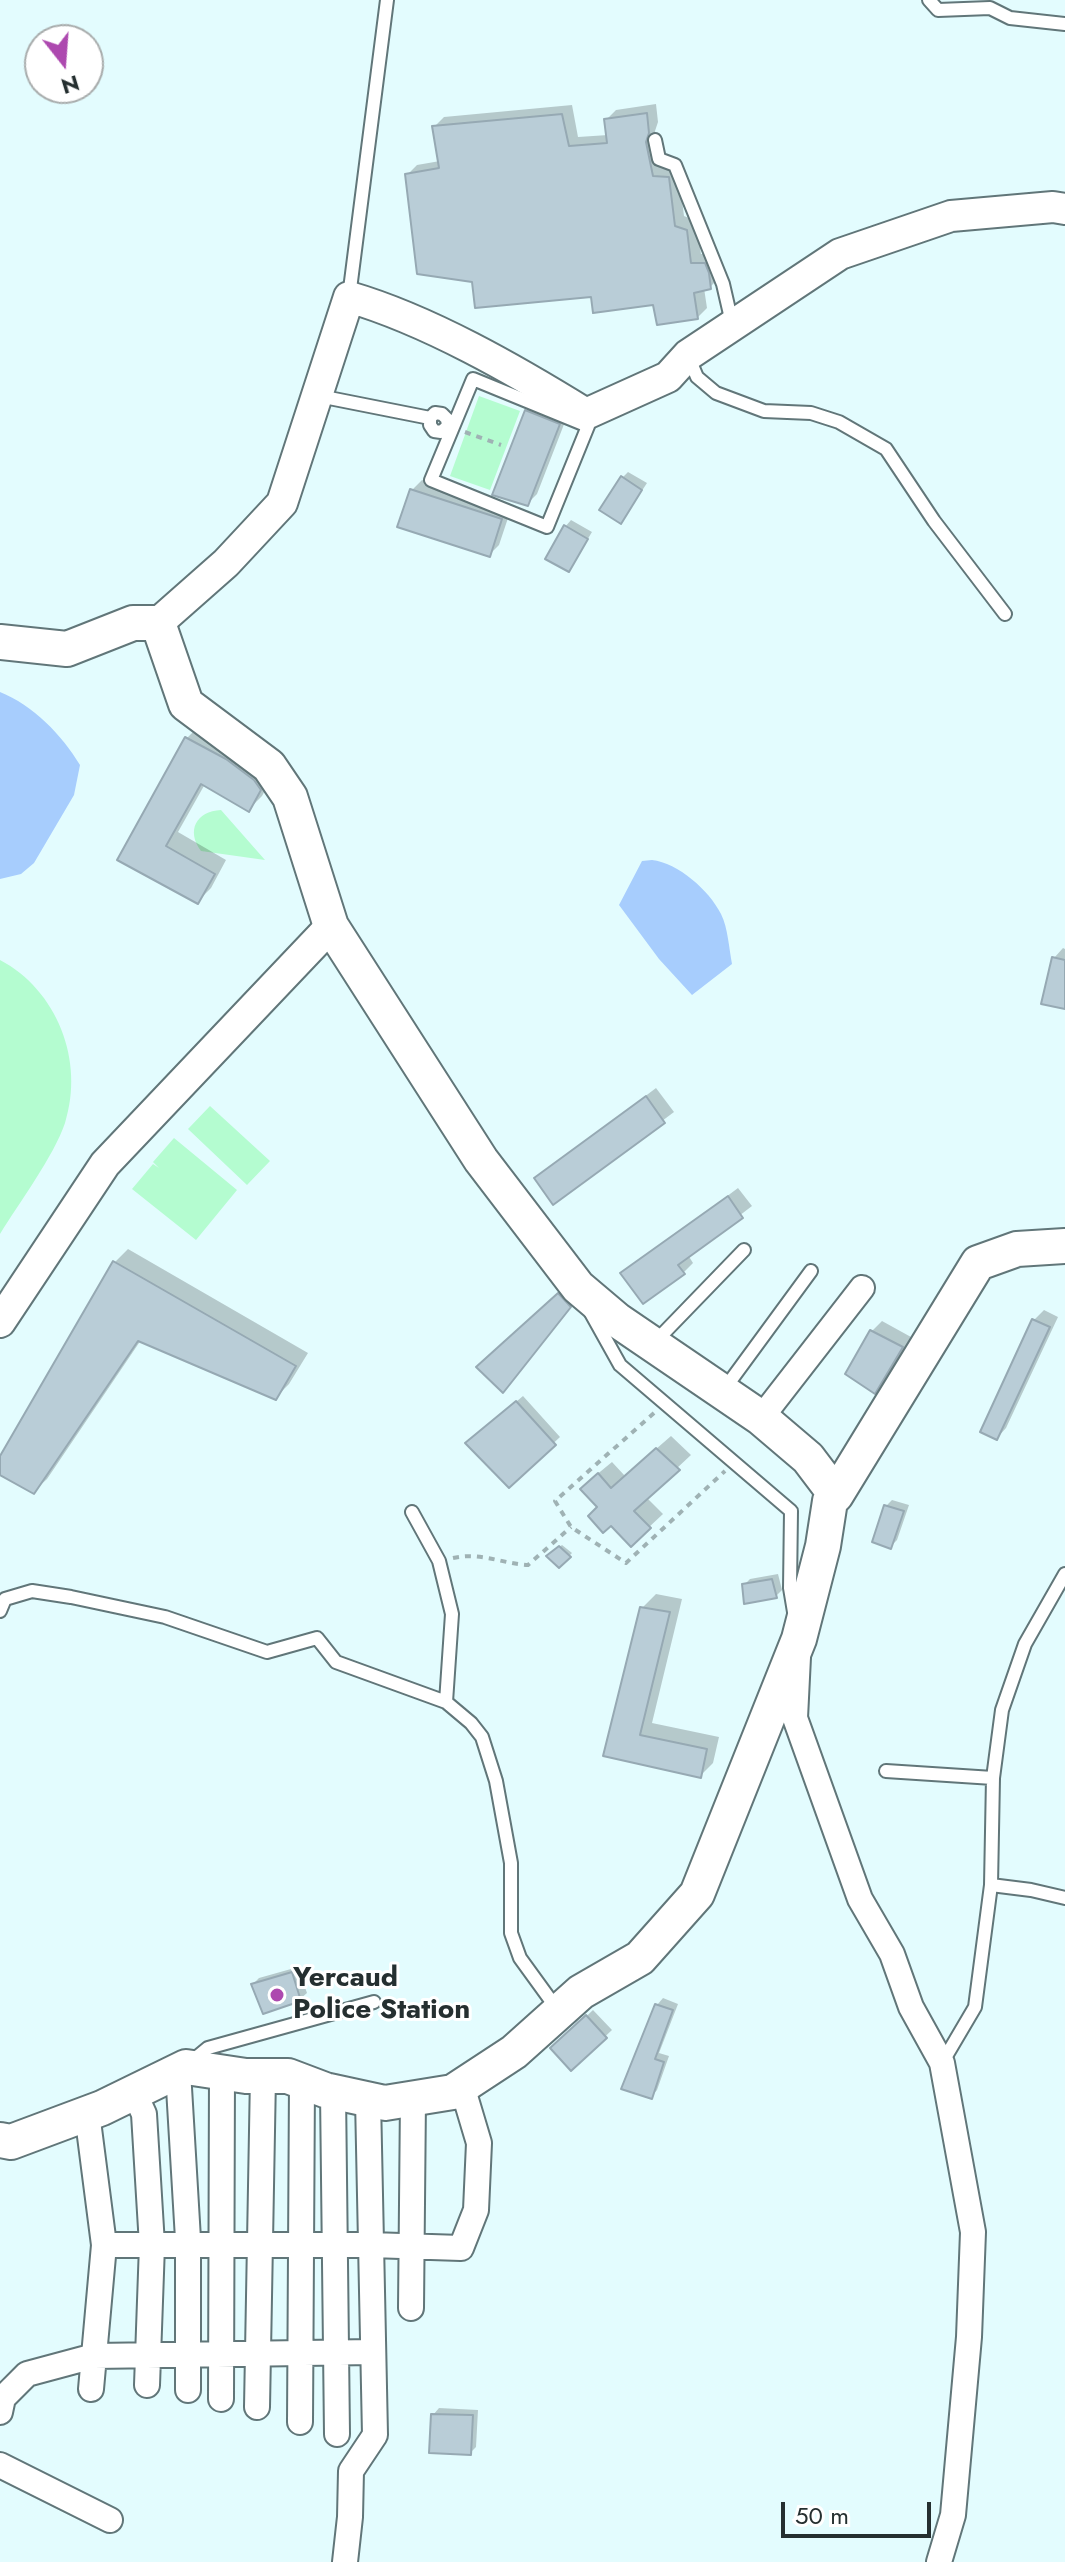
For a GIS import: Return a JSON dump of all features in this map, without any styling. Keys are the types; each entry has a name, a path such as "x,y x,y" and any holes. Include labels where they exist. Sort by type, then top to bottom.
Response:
{"main road":[{"path":"0,642 67,649 133,623 158,623 186,704 269,766 290,797 331,926 481,1160 578,1287 617,1320 761,1418 808,1458 836,1495"},
{"path":"0,2140 11,2142 87,2113 182,2069 288,2076 385,2103 453,2092 514,2052 581,1992 640,1958 697,1894 799,1639 823,1546 830,1501 978,1263 1017,1249 1065,1246"}],"street":[{"path":"158,623 226,563 282,503 349,297 392,310 538,384 586,414 668,377 688,355 840,254 951,216 1053,207 1065,209"},
{"path":"0,1322 105,1164 331,926"},
{"path":"761,1418 862,1288"},
{"path":"799,1639 795,1718 860,1899 892,1954 911,2007 942,2063 973,2232 969,2337 953,2515 939,2562"},
{"path":"182,2069 188,2245 188,2390"},
{"path":"221,2399 222,2072"},
{"path":"257,2407 263,2076"},
{"path":"300,2422 301,2245 318,2086"},
{"path":"318,2086 335,2246 337,2434"},
{"path":"104,2245 461,2248 476,2210 479,2143 462,2086"},
{"path":"134,2092 144,2114 152,2245 147,2385"},
{"path":"411,2308 413,2098"},
{"path":"345,2562 351,2471 375,2435 368,2099"},
{"path":"87,2113 104,2245 91,2389"},
{"path":"0,2412 3,2398 27,2374 94,2356 373,2352"},
{"path":"0,2465 110,2520"}],"lane":[{"path":"349,297 387,0"},
{"path":"929,0 938,10 990,8 1010,18 1065,24"},
{"path":"655,140 659,159 675,165 723,284 733,326"},
{"path":"688,355 697,377 716,393 764,411 811,413 839,422 886,449 934,521 1005,614"},
{"path":"473,379 588,426 547,527 431,480 453,428 473,379"},
{"path":"318,396 430,418"},
{"path":"430,418 435,413 445,415 460,411"},
{"path":"438,432 448,426 445,415"},
{"path":"430,418 431,428 438,432 445,446"},
{"path":"653,1344 744,1250"},
{"path":"723,1391 811,1271"},
{"path":"578,1287 620,1365 791,1511 790,1588 799,1639"},
{"path":"412,1512 439,1561 452,1614 446,1702"},
{"path":"942,2063 975,2007 991,1885 993,1778 1002,1710 1025,1644 1065,1574"},
{"path":"0,1611 5,1599 32,1591 165,1617 267,1652 317,1638 336,1662 446,1702 482,1737 496,1781 511,1863 511,1933 520,1958 559,2011"},
{"path":"886,1771 993,1778"},
{"path":"991,1885 1065,1898"},
{"path":"182,2069 208,2048 374,2002"}],"path":[{"path":"453,428 501,445"},
{"path":"665,1404 555,1501 571,1527 626,1563 734,1463"},
{"path":"439,1561 471,1554 506,1564 528,1565 571,1527"}],"green space":[{"path":"479,396 520,411 490,490 450,476"},
{"path":"221,810 265,860 201,851 194,836 196,823 205,814"},
{"path":"0,960 37,989 51,1008 68,1052 71,1076 70,1099 60,1136 0,1234"},
{"path":"210,1106 270,1161 247,1185 188,1129"},
{"path":"174,1138 237,1190 196,1240 132,1189 153,1164 159,1168 153,1162"}],"water":[{"path":"0,692 46,722 80,765 74,795 34,863 21,874 0,879"},
{"path":"652,860 672,866 701,887 716,905 725,926 732,964 692,995 659,959 619,905 642,861"}],"building":[{"path":"647,113 649,133 646,142 653,176 669,177 675,226 687,230 691,263 705,263 709,273 711,289 694,293 698,319 657,325 653,305 593,313 591,297 475,308 472,282 417,274 405,174 439,168 432,126 562,114 569,146 607,143 604,119"},
{"path":"525,410 560,424 528,506 492,495"},
{"path":"621,476 642,490 621,524 599,510"},
{"path":"410,489 502,519 490,557 397,527"},
{"path":"564,525 588,539 569,572 545,559"},
{"path":"185,737 226,759 254,780 261,790 249,812 201,784 166,846 215,874 198,904 117,860"},
{"path":"1052,957 1065,960 1065,1009 1041,1004"},
{"path":"646,1096 665,1123 553,1205 534,1178"},
{"path":"728,1196 743,1218 678,1265 685,1274 643,1304 620,1273"},
{"path":"113,1261 296,1366 276,1400 138,1341 34,1494 0,1475 0,1456"},
{"path":"558,1293 571,1307 503,1393 476,1367"},
{"path":"1032,1319 1050,1327 997,1440 980,1432"},
{"path":"870,1330 903,1347 875,1394 845,1374"},
{"path":"516,1401 556,1445 509,1488 465,1443"},
{"path":"656,1448 680,1470 634,1511 651,1528 631,1547 611,1526 603,1533 588,1516 597,1507 580,1489 598,1473 611,1488"},
{"path":"884,1505 904,1511 891,1549 872,1542"},
{"path":"559,1546 571,1557 559,1568 546,1556"},
{"path":"772,1579 777,1598 744,1604 742,1584"},
{"path":"640,1607 670,1612 640,1735 707,1749 701,1778 603,1756"},
{"path":"292,1972 301,2001 263,2014 251,1984"},
{"path":"655,2004 673,2010 655,2059 664,2062 652,2099 621,2089"},
{"path":"586,2015 607,2038 571,2071 550,2048"},
{"path":"431,2414 473,2415 471,2455 429,2453"}],"place":[{"name":"Yercaud Police Station","path":"277,1995"}]}
